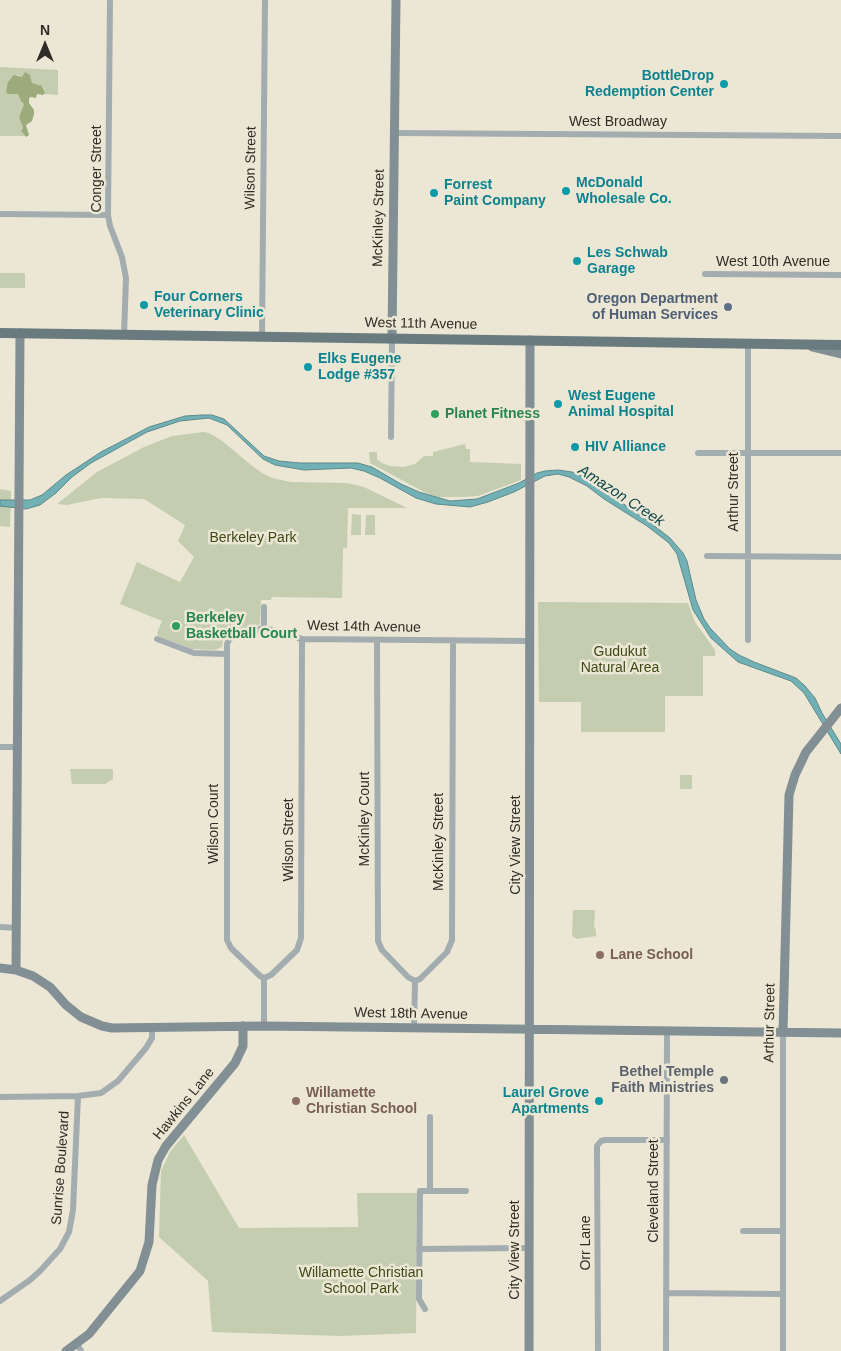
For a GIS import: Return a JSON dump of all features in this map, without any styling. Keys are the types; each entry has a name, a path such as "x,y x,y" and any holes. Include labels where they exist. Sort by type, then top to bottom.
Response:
{"main road":[{"name":"West 11th Avenue","path":"0,332 807,346 841,345"}],"street":[{"name":"Conger Street","path":"110,0 108,215 125,267 124,335"},
{"name":"Wilson Street","path":"262,336 265,0"},
{"name":"McKinley Street","path":"391,437 396,0"},
{"name":"West Broadway","path":"394,133 841,136"},
{"path":"0,214 108,215"},
{"name":"West 10th Avenue","path":"705,274 841,274"},
{"path":"16,970 20,333"},
{"name":"City View Street","path":"529,1351 530,340"},
{"name":"Arthur Street","path":"748,344 748,640"},
{"path":"807,346 841,354"},
{"path":"698,453 841,453"},
{"path":"707,556 841,557"},
{"path":"158,639 194,653 227,654 227,644 230,638 264,628 264,607"},
{"name":"West 14th Avenue","path":"264,628 302,639 530,641"},
{"name":"Wilson Street","path":"264,978 271,975 297,950 302,938 302,639"},
{"name":"McKinley Court","path":"376,641 378,941 382,950 408,977 415,981"},
{"name":"McKinley Street","path":"415,981 448,952 452,940 453,641"},
{"name":"Wilson Court","path":"227,654 227,937 231,948 264,978"},
{"name":"Arthur Street","path":"783,1351 783,1032 789,795 795,775 812,744 840,709"},
{"path":"0,747 17,747"},
{"path":"0,928 17,928"},
{"name":"West 18th Avenue","path":"0,968 16,970 41,980 74,1012 90,1022 112,1028 264,1026 529,1028 841,1034"},
{"path":"264,978 264,1026"},
{"path":"414,1028 415,981"},
{"name":"Hawkins Lane","path":"66,1351 79,1348 140,1270 149,1242 152,1185 158,1160 166,1146 236,1063 243,1046 243,1026"},
{"path":"0,1097 78,1096 101,1093 118,1081 150,1043 152,1028"},
{"name":"Cleveland Street","path":"666,1351 667,1031"},
{"name":"Sunrise Boulevard","path":"0,1301 40,1271 60,1249 69,1232 73,1210 78,1096"},
{"path":"430,1118 430,1190"},
{"name":"Orr Lane","path":"598,1351 596,1149 599,1142 605,1140 667,1140"},
{"path":"425,1309 419,1299 420,1190 466,1190"},
{"path":"743,1231 783,1231"},
{"path":"420,1248 528,1248"},
{"path":"666,1293 783,1294"}],"green space":[{"path":"0,67 58,70 58,95 44,94 43,87 32,83 30,75 22,77 18,75 8,82 8,94 18,94 24,104 19,117 23,128 21,131 25,136 0,136"},
{"path":"25,72 30,75 32,83 42,86 45,93 43,95 37,94 36,98 30,97 29,99 34,114 32,121 26,125 29,135 26,137 21,131 23,128 19,117 24,104 18,94 8,94 6,92 8,82 14,75 22,77"},
{"path":"0,273 25,273 25,288 0,288"},
{"name":"Berkeley Park","path":"209,433 221,440 251,465 272,478 291,482 347,483 364,487 407,508 348,508 347,548 343,548 342,598 272,597 271,600 261,600 260,624 227,634 223,640 222,647 214,650 192,649 158,636 157,633 162,621 120,604 137,562 180,582 194,557 178,541 185,525 144,499 101,498 67,505 57,504 97,472 144,447 172,436"},
{"path":"465,444 466,449 470,449 470,462 521,464 521,480 478,496 437,497 370,463 369,452 377,452 377,459 382,463 390,466 404,467 415,464 424,456 433,456 433,452"},
{"path":"0,489 11,491 10,527 0,526"},
{"path":"352,514 361,515 361,535 351,535"},
{"path":"366,515 375,515 375,535 365,535"},
{"name":"Gudukut Natural Area","path":"538,602 688,603 695,622 715,650 715,656 703,656 703,696 665,696 665,732 581,732 581,702 539,702"},
{"path":"70,769 113,769 113,779 105,784 72,784"},
{"path":"680,775 692,775 692,789 680,789"},
{"path":"573,910 595,910 594,928 596,929 596,936 577,939 572,936"},
{"name":"Willamette Christian School Park","path":"184,1135 239,1228 358,1227 357,1193 417,1193 416,1333 340,1336 212,1332 208,1281 159,1237 161,1171 170,1152"}],"water":[{"path":"212,415 224,419 264,456 279,461 300,463 358,463 372,467 419,492 450,501 477,499 545,471 572,472 584,477 670,538 683,553 687,561 696,600 710,628 730,649 739,655 796,678 805,686 815,698 841,744 841,754 804,693 791,681 738,662 711,638 693,610 677,554 669,543 587,486 569,477 558,474 545,476 514,492 470,507 436,504 416,498 364,471 351,468 304,470 275,465 263,459 227,425 209,418 180,421 147,432 91,463 40,505 26,509 0,506 0,500 30,500 42,495 66,475 101,452 149,427 185,416"}],"place":[{"name":"BottleDrop Redemption Center","path":"724,84"},
{"name":"McDonald Wholesale Co.","path":"566,191"},
{"name":"Forrest Paint Company","path":"434,193"},
{"name":"Les Schwab Garage","path":"577,261"},
{"name":"Four Corners Veterinary Clinic","path":"144,305"},
{"name":"Oregon Department of Human Services","path":"728,307"},
{"name":"Elks Eugene Lodge #357","path":"308,367"},
{"name":"West Eugene Animal Hospital","path":"558,404"},
{"name":"Planet Fitness","path":"435,414"},
{"name":"HIV Alliance","path":"575,447"},
{"name":"Berkeley Basketball Court","path":"176,626"},
{"name":"Lane School","path":"600,955"},
{"name":"Bethel Temple Faith Ministries","path":"724,1080"},
{"name":"Willamette Christian School","path":"296,1101"},
{"name":"Laurel Grove Apartments","path":"599,1101"}],"water label":[{"name":"Amazon Creek","path":"621,496"}]}
